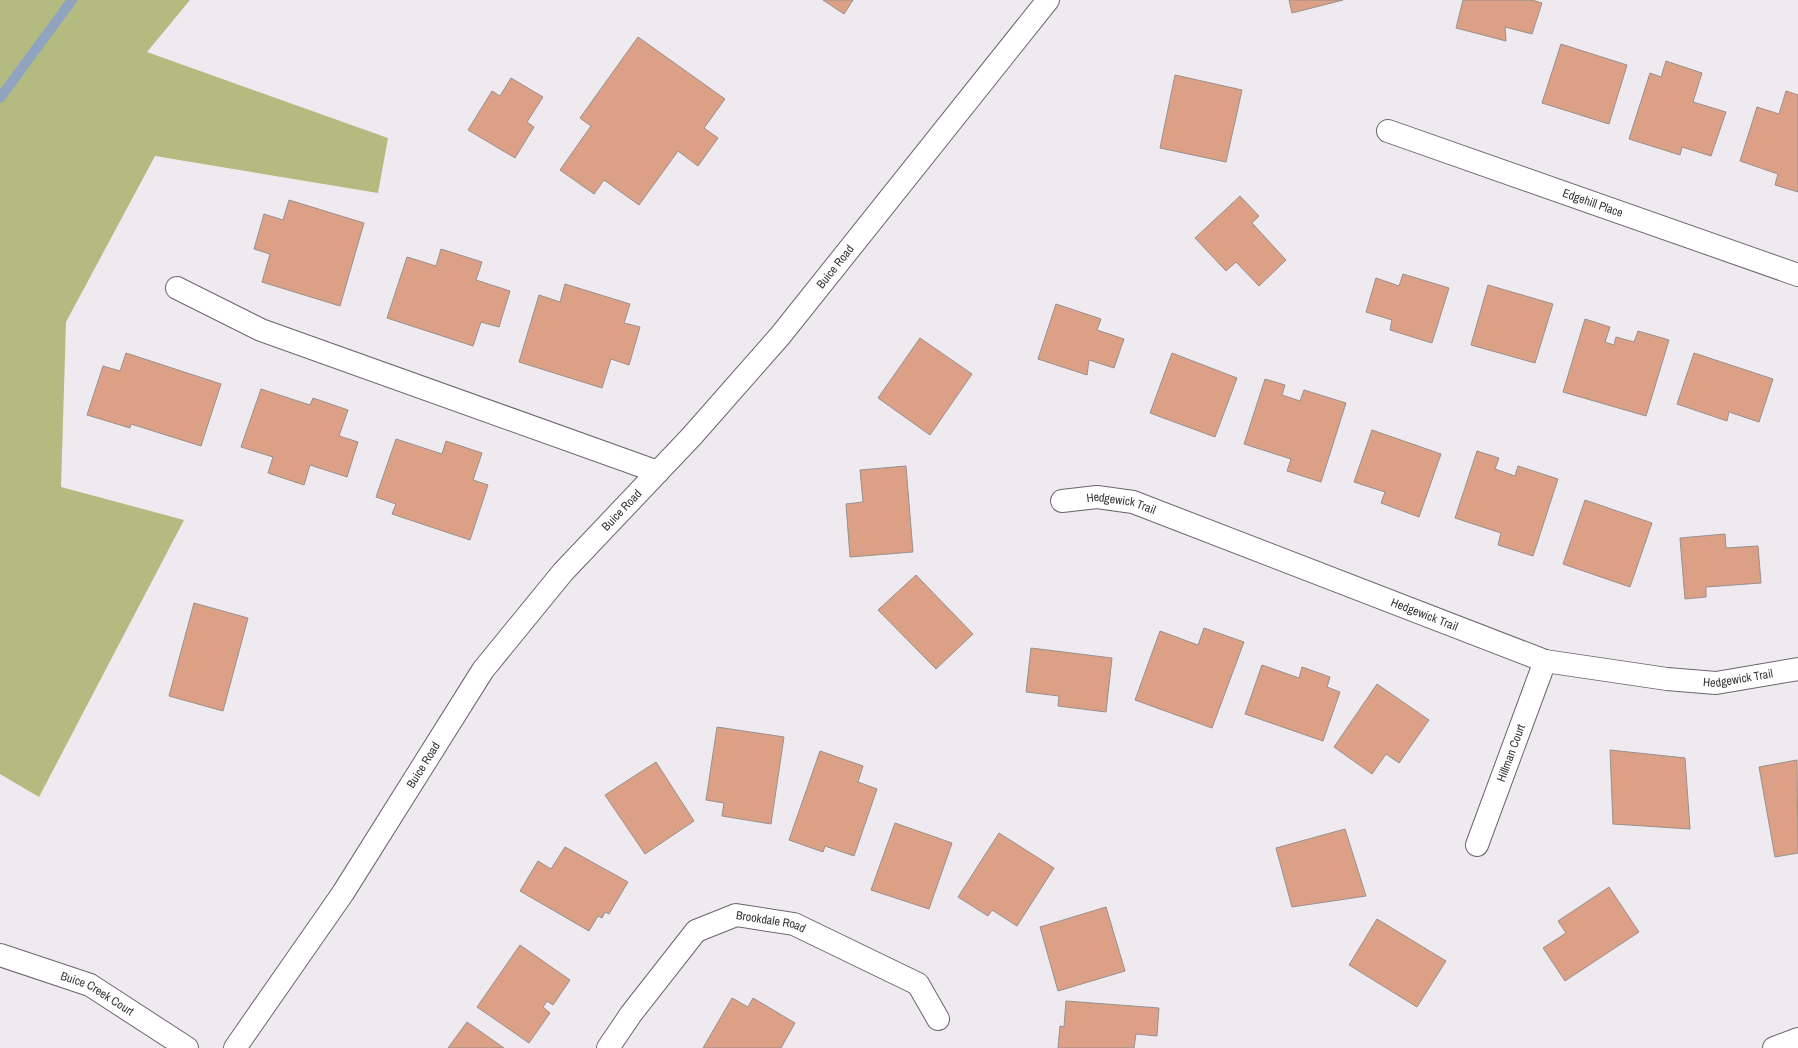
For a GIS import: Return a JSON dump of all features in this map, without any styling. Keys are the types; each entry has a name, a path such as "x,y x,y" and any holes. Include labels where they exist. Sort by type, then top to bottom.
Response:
{"street":[{"name":"Buice Road","path":"235,1048 343,893 483,670 563,572 692,436 780,336 1048,0"},
{"name":"Edgehill Place","path":"1388,131 1798,275"},
{"path":"177,288 261,330 658,472"},
{"name":"Hedgewick Trail","path":"1062,501 1097,497 1133,502 1545,660 1667,679 1716,683 1798,669"},
{"name":"Hillman Court","path":"1477,845 1545,660"},
{"name":"Brookdale Road","path":"608,1048 631,1014 696,931 736,915 794,924 918,984 938,1019"},
{"name":"Buice Creek Court","path":"0,955 90,985 187,1048"},
{"path":"1774,1048 1798,1039"}],"green space":[{"path":"0,0 190,0 147,52 388,138 378,193 155,156 66,322 61,487 184,520 39,797 0,774"}],"building":[{"path":"823,0 853,0 844,14"},
{"path":"1289,0 1343,0 1292,13"},
{"path":"1463,0 1532,0 1542,3 1532,34 1505,27 1506,41 1456,28"},
{"path":"638,37 725,99 704,128 718,138 698,166 678,151 639,205 604,180 594,194 560,170 591,126 580,118"},
{"path":"1561,44 1627,65 1609,124 1542,103"},
{"path":"1666,61 1702,73 1693,102 1726,112 1711,156 1682,147 1680,155 1629,139 1650,73 1661,77"},
{"path":"1175,75 1242,90 1226,162 1160,148"},
{"path":"511,78 543,97 527,122 534,127 515,158 468,130 492,91 500,96"},
{"path":"1786,91 1798,95 1798,192 1775,185 1778,174 1740,161 1757,107 1779,114"},
{"path":"1240,196 1259,216 1252,223 1286,260 1259,286 1236,262 1226,271 1195,238"},
{"path":"289,200 364,223 340,306 262,282 270,254 254,249 264,214 283,220"},
{"path":"441,249 482,262 476,280 510,291 499,327 481,322 473,346 387,318 407,257 436,266"},
{"path":"1403,274 1449,288 1432,343 1390,330 1392,320 1366,312 1376,278 1399,286"},
{"path":"565,284 630,304 624,323 640,327 629,365 611,359 602,388 519,362 539,295 560,302"},
{"path":"1488,285 1553,304 1535,363 1471,345"},
{"path":"1056,304 1101,319 1097,330 1124,339 1114,368 1089,360 1087,375 1038,359"},
{"path":"1585,319 1610,327 1605,342 1614,345 1616,337 1634,342 1638,331 1669,340 1646,416 1563,392"},
{"path":"920,338 972,374 930,435 878,398"},
{"path":"126,353 221,384 201,446 131,424 130,428 87,415 103,366 120,371"},
{"path":"1172,353 1237,378 1215,437 1150,413"},
{"path":"1694,353 1773,379 1759,422 1729,412 1727,421 1677,404"},
{"path":"1265,379 1285,385 1282,395 1300,401 1304,390 1346,403 1321,482 1287,471 1291,459 1244,444"},
{"path":"261,389 310,405 313,398 348,410 339,436 358,442 347,477 310,465 304,485 268,473 273,457 241,447"},
{"path":"1372,430 1441,454 1419,517 1381,503 1385,492 1354,482"},
{"path":"396,439 442,454 446,441 482,453 473,480 488,485 470,540 392,514 396,504 376,497"},
{"path":"1477,451 1499,458 1495,469 1515,476 1518,466 1558,479 1533,556 1498,545 1501,533 1455,518"},
{"path":"906,466 913,552 850,557 846,504 863,502 860,470"},
{"path":"1585,500 1652,523 1630,587 1563,564"},
{"path":"1725,534 1726,548 1758,546 1761,583 1706,587 1706,597 1685,599 1680,538"},
{"path":"916,575 973,634 936,669 878,610"},
{"path":"194,603 248,618 223,711 169,696"},
{"path":"1204,628 1244,642 1212,728 1135,700 1160,631 1198,645"},
{"path":"1031,648 1112,658 1106,712 1058,706 1059,696 1026,692"},
{"path":"1262,665 1299,678 1302,667 1330,677 1327,687 1340,692 1323,741 1245,714"},
{"path":"1377,684 1429,720 1399,763 1386,754 1372,774 1334,747"},
{"path":"717,727 784,737 771,824 722,816 724,803 706,800"},
{"path":"1610,750 1685,758 1690,829 1613,824"},
{"path":"820,751 863,766 858,782 877,789 854,856 825,846 823,852 789,840"},
{"path":"1797,760 1798,853 1775,857 1759,767"},
{"path":"656,762 694,821 645,854 605,795"},
{"path":"895,823 952,843 929,909 871,890"},
{"path":"1345,829 1366,896 1292,907 1276,848"},
{"path":"999,833 1054,868 1017,926 992,910 988,916 958,897"},
{"path":"565,847 628,882 609,914 605,912 602,918 598,916 589,931 520,891 538,861 551,869"},
{"path":"1609,887 1639,932 1565,981 1543,948 1566,933 1558,921"},
{"path":"1106,907 1125,971 1058,991 1040,927"},
{"path":"1377,919 1446,961 1417,1007 1349,965"},
{"path":"520,945 570,980 553,1005 547,1001 543,1007 550,1013 529,1043 477,1007"},
{"path":"732,998 748,1007 753,998 795,1023 781,1048 703,1048"},
{"path":"1066,1001 1159,1008 1157,1036 1136,1034 1134,1048 1058,1048 1060,1026 1064,1027"},
{"path":"467,1022 504,1048 448,1048"}],"waterway":[{"path":"0,98 72,0"}]}
